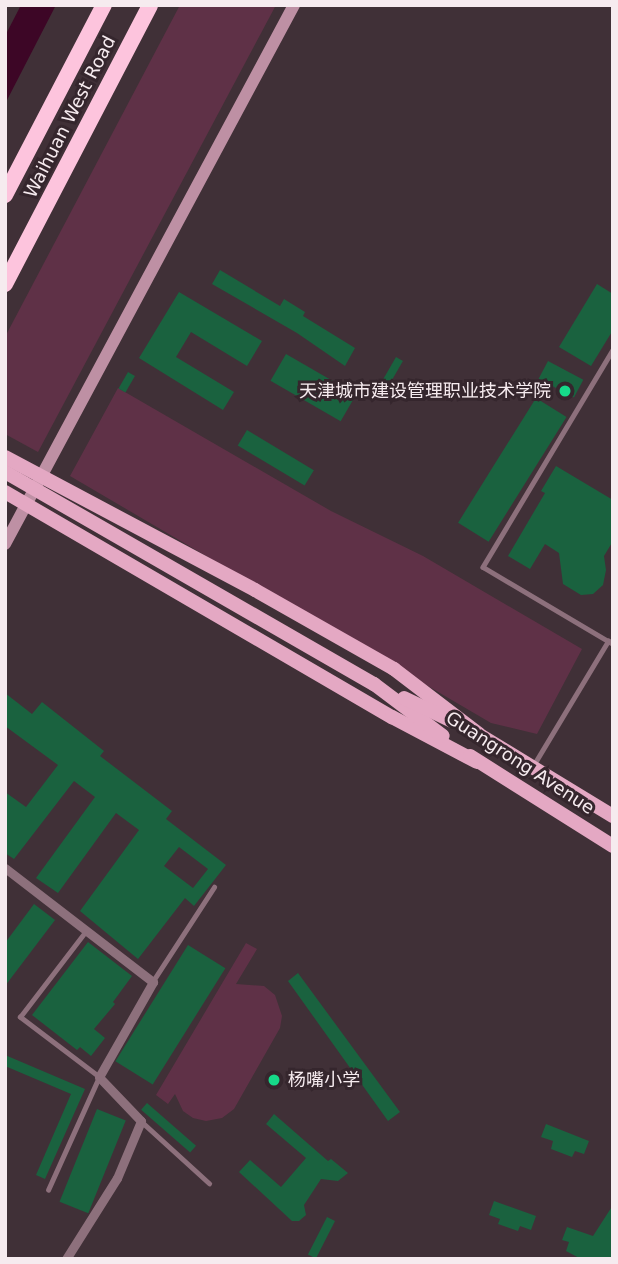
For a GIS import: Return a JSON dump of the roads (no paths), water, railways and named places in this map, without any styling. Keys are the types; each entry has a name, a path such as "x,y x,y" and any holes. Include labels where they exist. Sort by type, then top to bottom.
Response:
{"highway":[{"name":"Waihuan West Road","path":"5,195 104,5"},
{"name":"Waihuan West Road","path":"5,284 150,5"}],"main road":[{"path":"5,457 255,590 394,669 479,734"},
{"path":"5,472 374,684 479,734"},
{"path":"5,492 30,504 392,717 477,762"},
{"name":"Guangrong Avenue","path":"374,684 477,762 613,846"},
{"name":"Guangrong Avenue","path":"479,734 613,816"}],"street":[{"path":"5,544 30,504 294,5"},
{"path":"5,868 153,982 99,1077 141,1121 117,1178 66,1259"}],"lane":[{"path":"533,766 610,642 484,566 613,349"},
{"path":"153,982 214,887"},
{"path":"48,1190 99,1077 20,1017 86,930"},
{"path":"141,1121 209,1183"}],"place":[{"name":"天津城市建设管理职业技术学院","path":"565,391"},
{"name":"杨嘴小学","path":"274,1080"}]}
